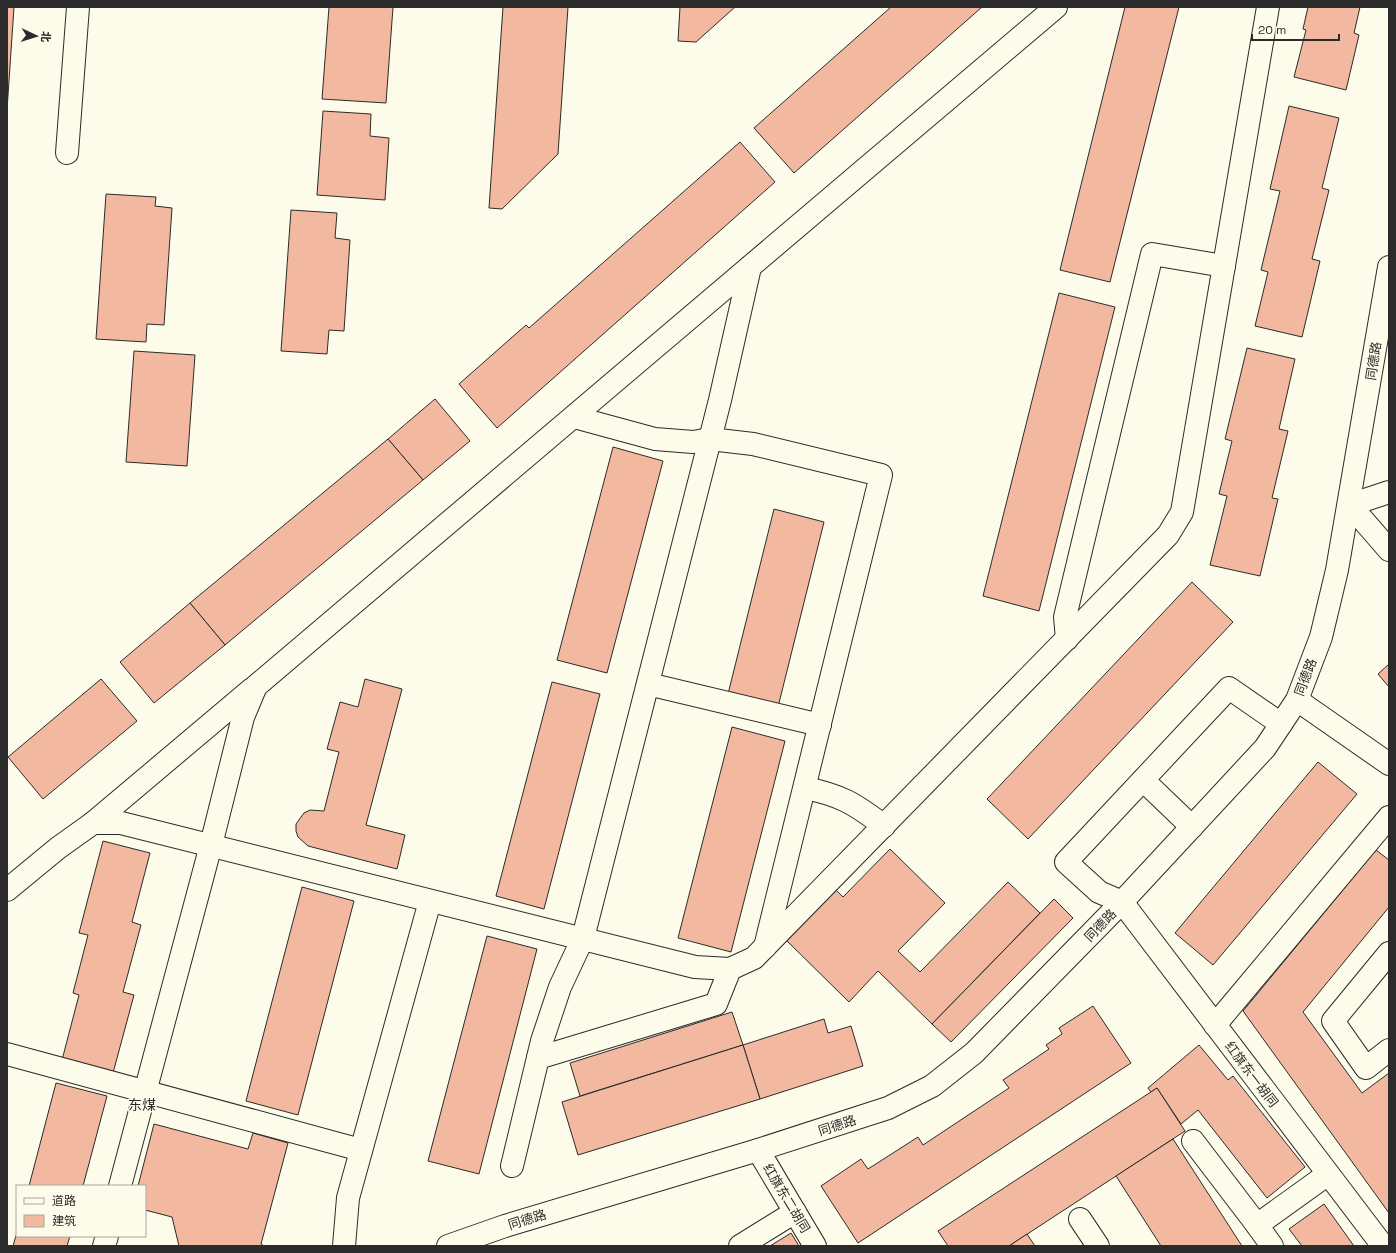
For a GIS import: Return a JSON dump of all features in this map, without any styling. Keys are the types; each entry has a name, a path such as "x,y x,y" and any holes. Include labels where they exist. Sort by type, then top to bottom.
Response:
{"street":[{"path":"67,153 78,7"},
{"path":"7,890 58,848 93,824 1056,7"},
{"path":"93,824 121,823 695,966 730,969 754,958 1168,535 1182,512 1268,7"},
{"path":"1067,639 1065,616 1152,254 1224,266"},
{"path":"512,1166 538,1058 560,987 583,938 710,439 750,267"},
{"name":"同德路","path":"448,1246 504,1226 758,1150 888,1108 932,1086 974,1053 1122,902 1265,748 1297,700 1321,636 1338,570 1389,267"},
{"path":"574,417 655,439 693,442 710,439 753,444 881,475 805,788 764,948"},
{"path":"1389,492 1350,505 1389,550"},
{"path":"648,684 820,725"},
{"path":"120,1185 211,845 243,717 256,686"},
{"path":"1122,902 1099,892 1066,862 1229,688 1281,724"},
{"path":"1297,700 1389,764"},
{"path":"1143,780 1192,827"},
{"path":"805,788 824,792 852,802 884,826"},
{"path":"1215,1025 1385,831"},
{"path":"344,1246 348,1198 430,900"},
{"name":"红旗东一胡同","path":"1122,902 1383,1246"},
{"path":"1389,953 1333,1021 1366,1068 1389,1050"},
{"path":"538,1058 716,1004 730,969"},
{"path":"7,1054 361,1150"},
{"path":"1193,1141 1272,1246"},
{"name":"红旗东二胡同","path":"758,1150 815,1246"},
{"path":"1257,1225 1328,1174"},
{"path":"740,1246 795,1212"},
{"path":"1080,1219 1098,1246"}],"building":[{"path":"7,7 14,7 7,110"},
{"path":"329,7 393,7 386,103 322,99"},
{"path":"503,7 568,7 558,154 502,209 489,208"},
{"path":"680,7 735,7 696,42 678,41"},
{"path":"891,7 982,7 794,173 754,128"},
{"path":"1125,7 1179,7 1110,282 1060,270"},
{"path":"1308,7 1360,7 1354,33 1359,35 1346,90 1294,77 1306,30 1303,29"},
{"path":"1289,106 1339,118 1322,188 1329,190 1312,259 1320,261 1302,337 1255,326 1268,272 1261,270 1280,191 1270,189"},
{"path":"323,111 371,114 370,136 389,138 385,200 317,195"},
{"path":"740,142 775,182 497,428 459,384 526,325 529,328"},
{"path":"106,194 156,197 155,206 172,208 164,325 147,324 146,342 96,339"},
{"path":"291,210 337,213 335,238 350,240 344,331 329,330 327,354 281,351"},
{"path":"1059,293 1115,307 1039,611 983,596"},
{"path":"1247,348 1295,359 1279,429 1288,431 1272,498 1278,499 1260,576 1210,565 1227,496 1219,494 1232,441 1225,439"},
{"path":"134,351 195,355 187,466 126,462"},
{"path":"435,399 470,441 423,480 388,439"},
{"path":"388,439 423,480 225,645 190,603"},
{"path":"613,447 663,461 607,673 557,660"},
{"path":"774,509 824,522 778,707 728,694"},
{"path":"1192,582 1233,622 1028,839 987,799"},
{"path":"190,603 225,645 154,703 120,662"},
{"path":"1389,664 1389,687 1378,674"},
{"path":"101,679 137,721 43,799 8,757"},
{"path":"365,679 402,689 366,825 405,835 397,869 308,846 298,837 296,831 296,824 304,813 310,810 324,811 339,752 327,749 340,702 358,707"},
{"path":"552,682 600,694 544,909 496,896"},
{"path":"732,727 785,741 731,952 678,938"},
{"path":"1318,762 1357,794 1213,965 1175,933"},
{"path":"103,841 150,853 132,922 141,925 123,992 134,995 113,1073 62,1060 79,995 73,993 88,935 79,933"},
{"path":"890,849 945,903 898,951 920,972 1008,882 1040,913 932,1024 878,971 849,1002 786,940 836,890 843,897"},
{"path":"1376,850 1389,860 1389,907 1303,1012 1362,1093 1389,1073 1389,1213 1243,1011"},
{"path":"302,887 354,901 298,1115 246,1101"},
{"path":"1054,899 1073,918 951,1042 932,1024"},
{"path":"487,936 537,949 479,1174 428,1161"},
{"path":"1093,1006 1131,1063 858,1243 821,1186 861,1159 868,1169 918,1137 923,1145 1009,1088 1003,1080 1049,1049 1046,1045 1062,1034 1059,1028"},
{"path":"732,1012 743,1045 580,1096 570,1063"},
{"path":"824,1019 828,1033 851,1026 863,1066 760,1099 743,1045"},
{"path":"743,1045 760,1099 578,1155 562,1102"},
{"path":"1199,1045 1228,1080 1233,1076 1305,1167 1267,1198 1198,1110 1181,1124 1157,1088 1151,1092 1148,1088"},
{"path":"56,1083 107,1096 83,1185 29,1185"},
{"path":"1157,1088 1185,1131 1009,1246 948,1246 938,1231"},
{"path":"154,1124 248,1149 253,1133 288,1143 261,1244 264,1246 179,1246 172,1217 146,1210 146,1185 138,1185"},
{"path":"1173,1139 1242,1246 1161,1246 1116,1176"},
{"path":"1324,1204 1354,1246 1302,1246 1289,1229"},
{"path":"791,1233 799,1246 770,1246"},
{"path":"1027,1234 1035,1246 1009,1246"},
{"path":"16,1236 16,1237 70,1237 67,1246 13,1246"}],"district":[{"name":"东煤","path":"142,1105"}]}
